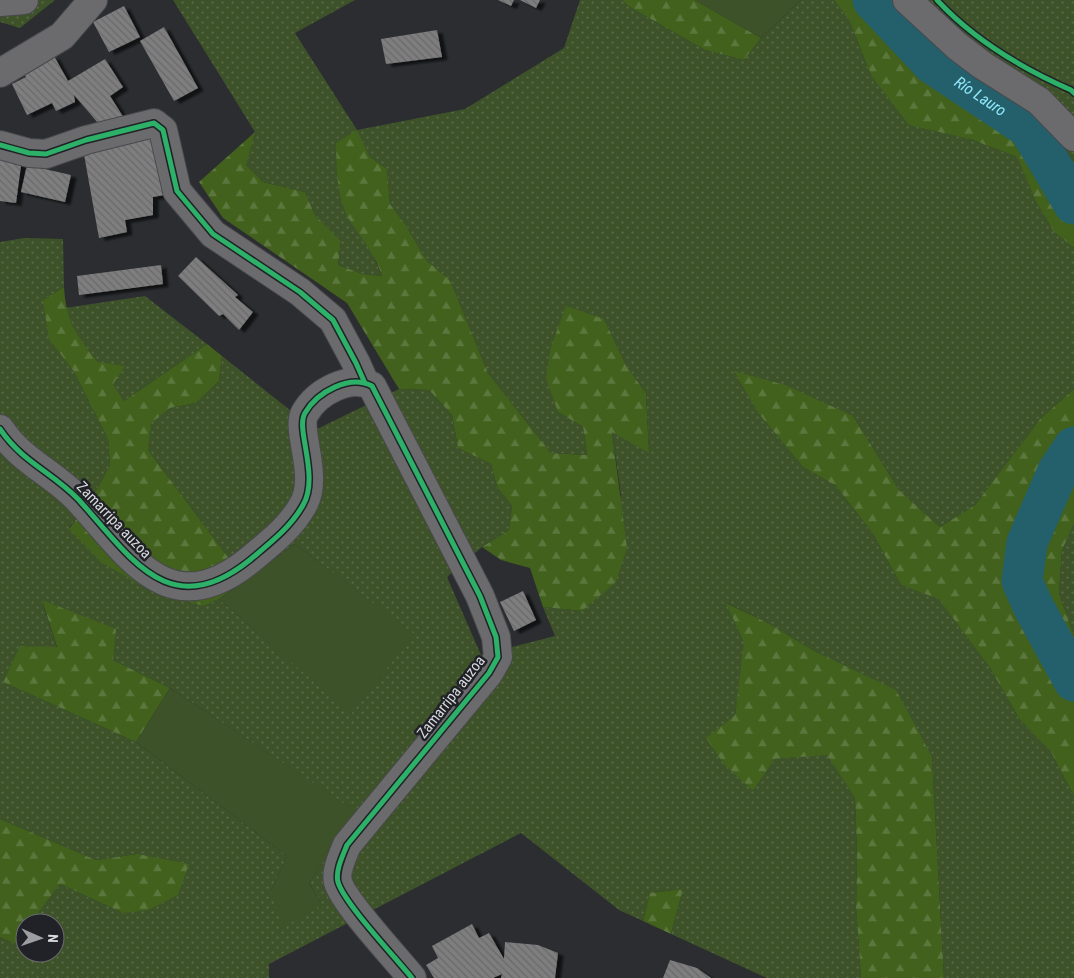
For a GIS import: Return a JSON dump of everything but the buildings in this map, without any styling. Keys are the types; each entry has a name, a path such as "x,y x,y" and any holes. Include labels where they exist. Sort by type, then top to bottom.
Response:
{"street":[{"path":"0,2 24,0"},
{"path":"0,73 62,36 93,0"},
{"path":"907,0 957,46 982,65 1039,101 1074,137"},
{"name":"Zamarripa auzoa","path":"0,146 29,153 46,154 86,140 154,123 163,130 177,191 213,234 300,292 332,320 364,381"},
{"name":"Zamarripa auzoa","path":"0,429 16,451 77,499 115,544 145,569 169,584 194,587 221,578 244,564 273,541 292,522 304,504 310,482 310,465 303,427 303,414 322,394 351,381 364,381 372,386 480,596 496,636 498,657 489,674 347,845 340,863 338,882 352,905 412,978"}],"green space":[{"path":"0,0 55,0 20,28 0,22"},
{"path":"173,0 355,0 295,33 357,130 465,109 564,48 580,0 622,0 628,6 705,50 744,60 761,38 801,0 834,0 849,20 871,75 970,139 1017,157 1035,200 1054,232 1074,248 1074,389 1040,419 975,505 940,527 899,490 853,416 759,414 803,467 836,486 873,534 901,585 939,598 990,668 1020,720 1051,752 1074,796 1074,978 944,978 932,757 818,653 768,623 727,603 745,642 735,715 707,738 753,791 775,759 827,754 855,798 856,907 861,978 767,978 671,934 683,889 650,893 643,921 619,910 521,833 269,964 269,978 0,978 0,937 15,944 15,963 65,963 65,913 38,913 60,884 123,913 137,854 96,860 0,819 0,242 24,238 63,239 64,287 43,300 73,370 108,439 110,465 97,489 69,528 204,606 219,599 351,713 413,634 295,544 245,580 148,450 150,423 170,408 196,403 219,381 222,356 315,430 399,389 429,390 452,415 458,448 491,464 497,487 512,506 509,530 482,547 447,577 481,655 555,636 543,607 582,611 621,495 612,431 649,452 646,393 627,367 604,319 558,412 583,427 587,455 551,453 488,373 450,280 427,261 405,224 390,204 387,169 369,156 349,218 369,246 382,276 363,274 338,265 341,241 315,215 305,192 263,182 245,164 255,132","holes":["42,601 113,660 170,688 356,812 309,883 322,905 271,891 287,856 136,742 3,682 21,646 57,648"]},
{"path":"622,0 695,0 761,38 744,60 705,50 628,6"},
{"path":"695,0 801,0 761,38"},
{"path":"834,0 890,0 928,41 978,80 1048,127 1074,167 1074,248 1054,232 1035,200 1017,157 970,139 909,125 871,75 849,20"},
{"path":"890,0 1074,0 1074,167 1048,127 978,80 928,41"},
{"path":"357,130 369,156 387,169 390,204 405,224 427,261 450,280 488,373 551,453 587,455 583,427 558,412 546,378 551,347 566,306 604,319 627,367 646,393 649,453 612,432 627,548 616,582 582,611 543,607 530,568 501,560 482,547 509,530 512,506 497,487 491,464 458,448 452,415 429,390 399,389 347,303 223,218 199,182 255,132 246,165 263,182 305,192 315,215 341,241 338,265 363,274 382,276 372,253 349,219 339,191 336,143"},
{"path":"64,287 70,319 91,353 98,362 125,366 113,384 124,401 207,344 222,356 219,381 196,403 170,408 151,423 148,450 245,580 219,599 204,606 149,590 101,562 69,529 97,489 110,465 108,439 73,370 49,339 43,300"},
{"path":"145,296 207,344 124,401 98,362 77,336 65,308"},
{"path":"734,371 785,385 853,416 899,490 940,527 975,505 1040,419 1074,389 1074,524 1062,550 1059,593 1074,636 1074,796 1051,752 1020,720 990,668 939,599 901,585 873,534 836,486 803,467 759,414"},
{"path":"1074,524 1074,636 1059,593 1062,550"},
{"path":"295,544 414,634 351,714 219,599"},
{"path":"42,600 116,629 113,660 170,688 136,742 3,682 20,646 57,647"},
{"path":"726,603 768,623 818,653 896,690 932,757 944,978 861,978 856,907 855,798 827,755 775,759 753,791 724,764 706,738 735,715 744,642"},
{"path":"170,688 357,812 309,883 322,905 283,927 271,891 287,856 136,742"},
{"path":"0,819 96,860 137,854 189,864 178,895 148,910 123,913 60,884 38,913 15,913 15,944 0,937"},
{"path":"683,889 671,934 643,921 650,893"}],"waterway":[{"name":"Río Lauro","path":"873,0 933,64 1029,128 1074,204"},
{"path":"1074,447 1058,471 1027,543 1022,581 1033,606 1074,681"}],"cycle path":[{"path":"937,0 967,28 999,52 1074,93"},
{"path":"0,145 29,153 46,154 86,140 154,123 163,130 177,191 213,234 300,292 333,320 364,381"},
{"path":"0,429 27,459 58,481 78,499 134,561 153,576 174,584 197,586 222,578 251,559 280,534 303,505 308,493 309,481 303,420 310,405 326,392 344,384 354,382 372,386 480,596 496,637 498,657 489,673 347,845 338,868 338,882 350,903 412,978"}]}
